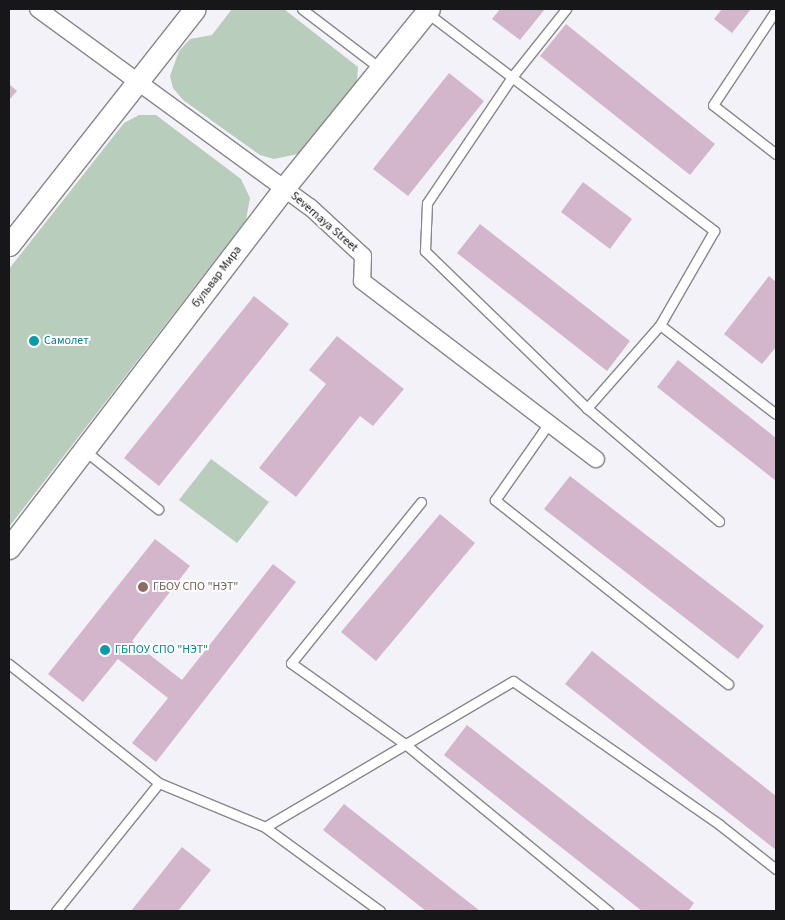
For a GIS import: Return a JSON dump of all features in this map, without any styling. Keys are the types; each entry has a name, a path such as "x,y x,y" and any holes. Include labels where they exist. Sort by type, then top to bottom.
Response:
{"street":[{"name":"Severnaya Street","path":"38,9 137,83 310,207 363,256 362,281 549,423"},
{"path":"9,245 195,9"},
{"name":"бульвар Мира","path":"9,548 284,188 381,70 427,10"},
{"path":"549,423 596,459"}],"lane":[{"path":"302,9 381,70"},
{"path":"566,9 512,77 427,203 425,251 587,408 719,521"},
{"path":"427,10 714,230 660,325 587,408"},
{"path":"776,10 713,106 776,154"},
{"path":"660,325 776,414"},
{"path":"549,423 495,500 728,684"},
{"path":"84,450 158,509"},
{"path":"421,502 291,663 405,744 608,911"},
{"path":"9,664 159,782 265,828 380,911"},
{"path":"265,828 513,681 720,825 776,869"},
{"path":"56,911 159,782"}],"green space":[{"path":"232,9 284,9 358,67 357,82 309,146 298,154 274,159 260,155 183,100 173,88 170,76 179,51 190,39 212,35"},
{"path":"139,115 156,115 241,179 250,198 246,220 9,527 9,269 124,123"},
{"path":"211,459 269,502 237,543 179,500"}],"building":[{"path":"500,9 545,9 520,40 492,19"},
{"path":"722,9 751,9 732,33 714,19"},
{"path":"566,24 715,144 690,175 540,56"},
{"path":"449,73 484,101 408,196 373,169"},
{"path":"9,84 17,91 9,100"},
{"path":"583,182 632,219 610,249 561,212"},
{"path":"480,224 630,341 607,371 457,253"},
{"path":"769,276 776,282 776,347 762,364 724,334"},
{"path":"254,296 289,324 159,486 124,458"},
{"path":"337,336 404,389 373,426 360,416 296,497 259,468 326,384 309,370"},
{"path":"678,360 776,438 776,481 657,387"},
{"path":"570,476 764,626 738,659 544,509"},
{"path":"440,514 475,543 376,661 341,632"},
{"name":"ГБПОУ СПО \"НЭТ\"","path":"155,539 190,566 132,641 182,680 273,564 296,582 156,762 132,743 168,698 118,659 83,702 48,674"},
{"path":"592,651 776,796 776,850 565,684"},
{"path":"467,725 694,903 688,911 642,911 444,755"},
{"path":"344,804 480,911 426,911 323,830"},
{"path":"182,847 211,870 178,911 131,911"}],"place":[{"name":"Самолет","path":"34,341"},
{"name":"ГБОУ СПО \"НЭТ\"","path":"143,587"},
{"name":"ГБПОУ СПО \"НЭТ\"","path":"105,650"}]}
